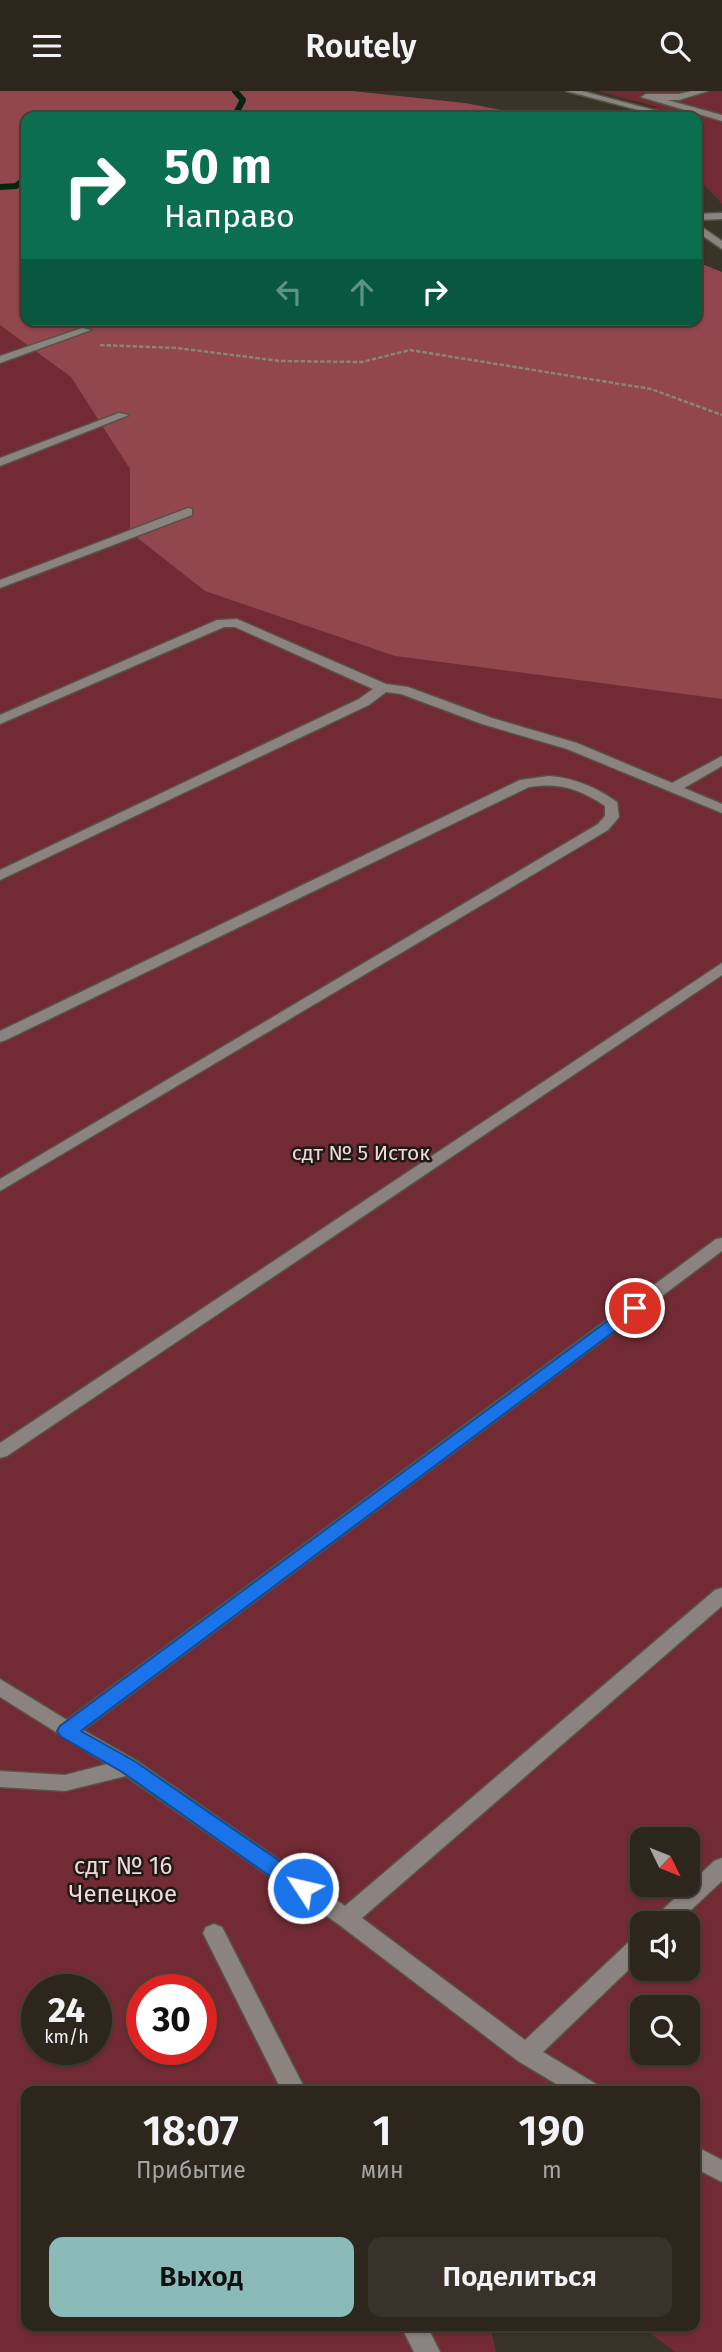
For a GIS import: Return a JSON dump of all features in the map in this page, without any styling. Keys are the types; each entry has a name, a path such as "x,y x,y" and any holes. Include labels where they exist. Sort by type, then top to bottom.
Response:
{"street":[{"path":"571,91 656,112"},
{"path":"624,104 647,94 680,97 703,91"},
{"path":"647,94 722,118"},
{"path":"641,112 644,109"},
{"path":"702,217 722,216"},
{"path":"702,230 722,246"},
{"path":"706,233 722,238"},
{"path":"0,360 86,330"},
{"path":"0,462 122,415"},
{"path":"0,584 188,512"},
{"path":"0,720 222,623 230,622 383,688 403,690 487,722 572,746 722,809"},
{"path":"0,876 364,702 383,688"},
{"path":"673,788 722,760"},
{"path":"0,1037 525,783 542,779 575,783 599,794 612,805 612,817 603,827 0,1186"},
{"path":"0,1452 722,968"},
{"path":"67,1731 722,1243"},
{"path":"346,1918 722,1595"},
{"path":"0,1687 129,1767 346,1918 526,2054 580,2086"},
{"path":"0,1779 65,1783 129,1767"},
{"path":"676,1911 722,1867"},
{"path":"214,1933 291,2086"},
{"path":"526,2054 630,1954"},
{"path":"700,2159 722,2172"},
{"path":"416,2331 427,2352"}],"path":[{"path":"58,340 85,345 177,348 280,361 362,362 410,350 440,353 651,389 722,415"}],"green space":[{"path":"598,91 722,91 722,204 702,182 702,112 651,112 657,107"},
{"name":"сдт № 5 Исток","path":"0,284 21,313 21,326 103,326 722,642 722,2352 675,2352 648,2331 700,2331 700,2086 21,2086 21,2331 491,2331 496,2352 0,2352"}],"shaded area":[{"path":"0,91 352,91 465,103 511,112 21,112 21,326 702,326 702,264 722,272 722,699 395,656 205,591 130,532 130,469 71,377 0,325"}],"waterway":[{"path":"235,91 243,100 237,112"},
{"path":"0,187 16,186 21,182"}],"route":[{"path":"303,1888 129,1767 67,1731 635,1308"}],"park label":[{"name":"сдт № 16 Чепецкое","path":"123,1880"}]}
